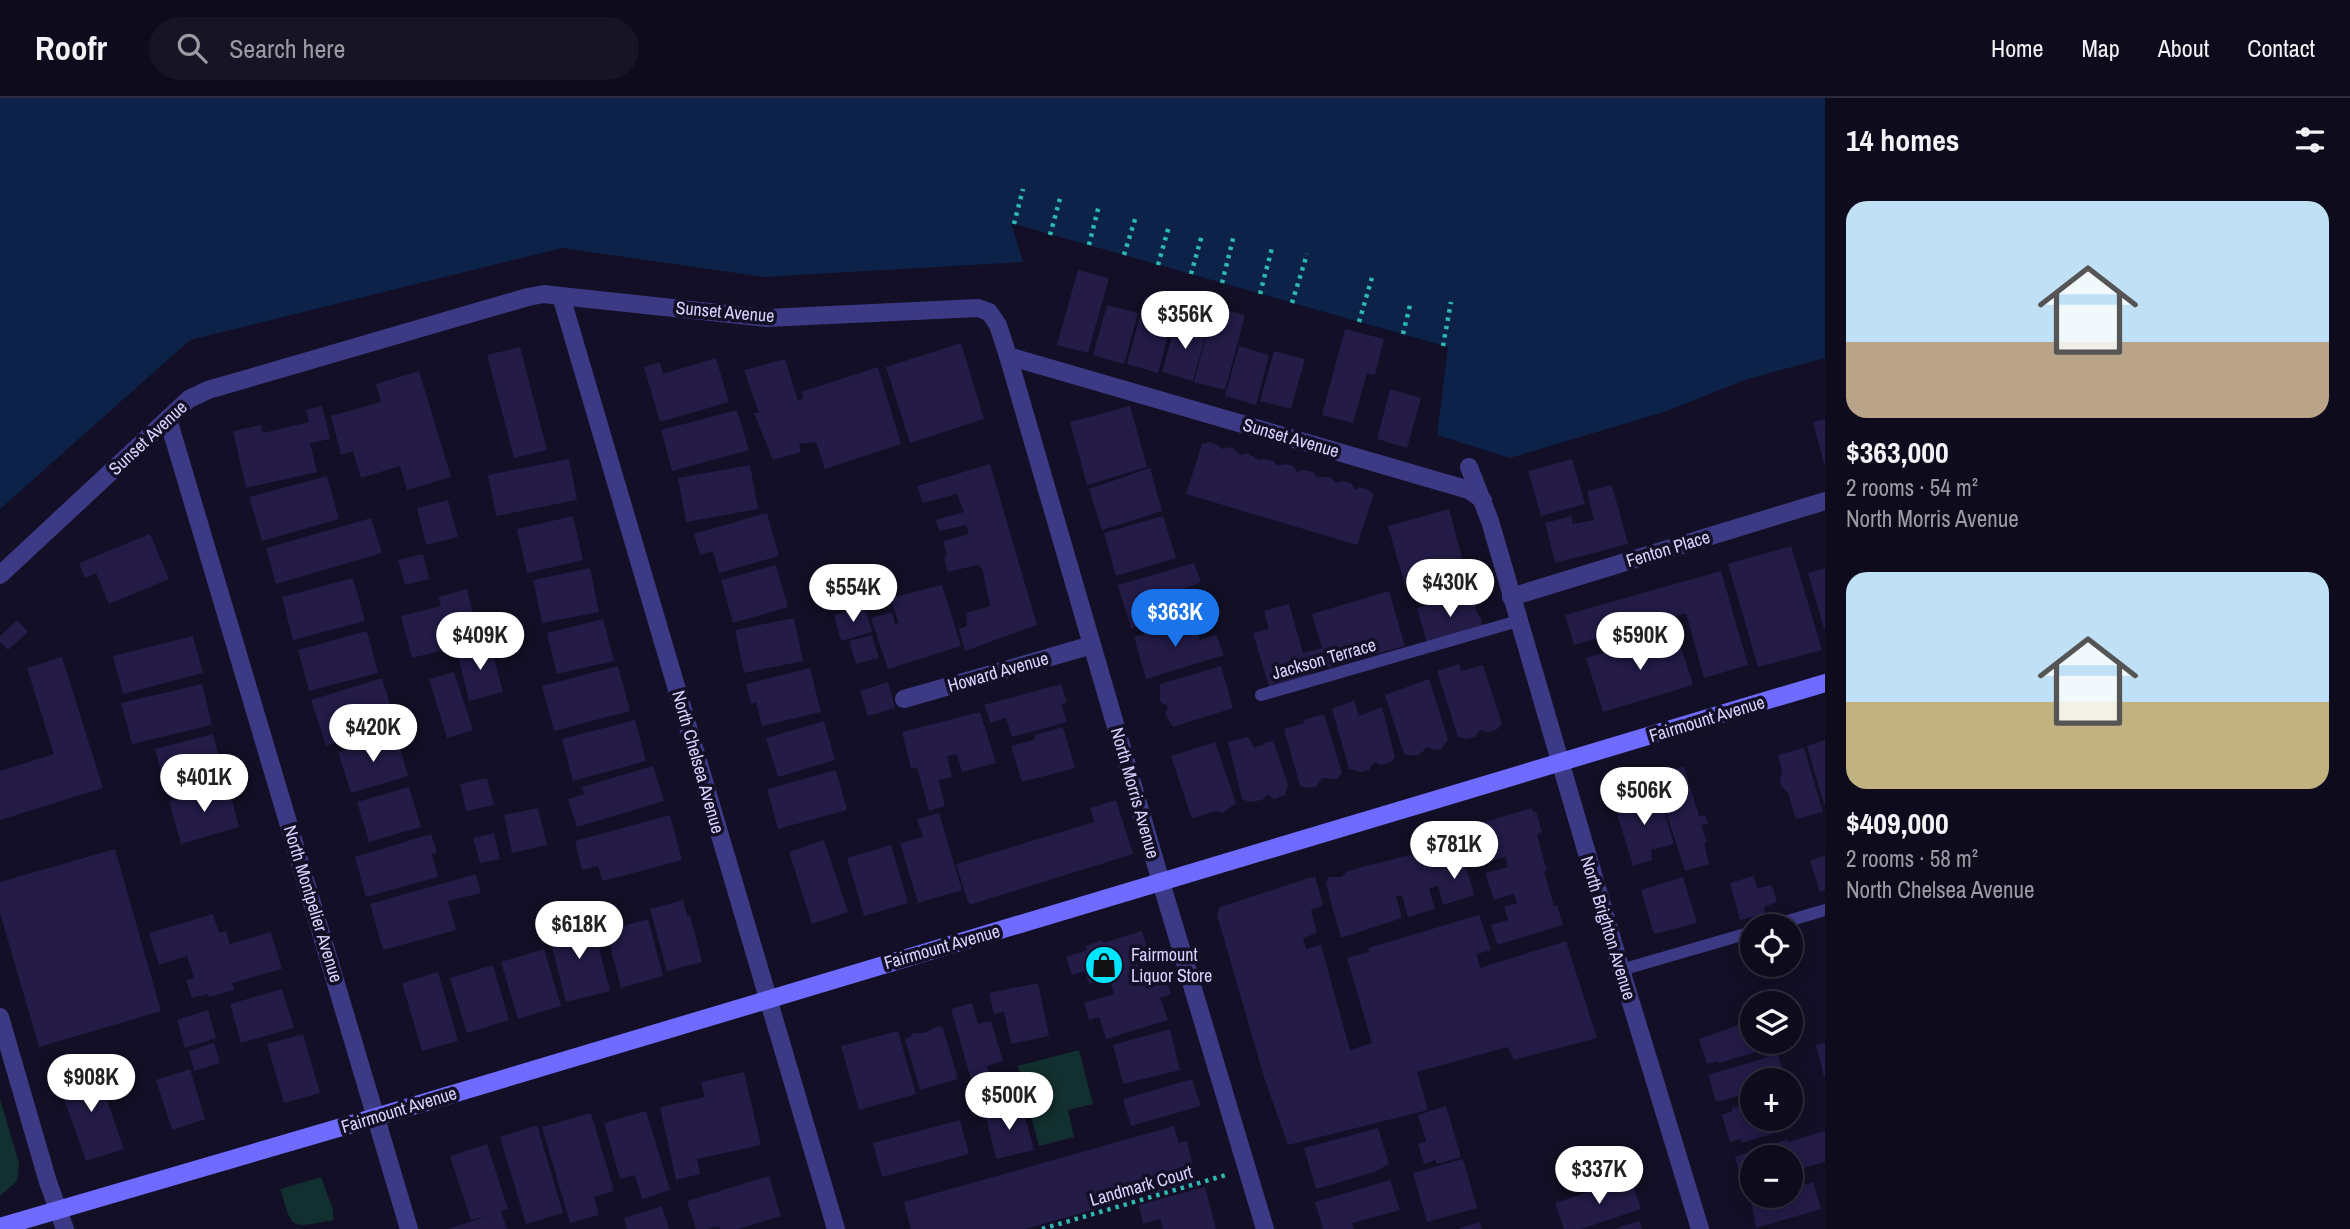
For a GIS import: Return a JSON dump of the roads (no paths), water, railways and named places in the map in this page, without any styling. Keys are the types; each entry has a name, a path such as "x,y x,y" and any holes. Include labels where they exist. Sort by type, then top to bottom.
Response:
{"street":[{"name":"Sunset Avenue","path":"0,575 189,399 208,390 544,294 767,318 978,308 989,312 998,324 1008,356 1469,490 1483,500"},
{"name":"North Chelsea Avenue","path":"561,296 836,1229"},
{"name":"North Morris Avenue","path":"1008,356 1265,1229"},
{"name":"North Montpelier Avenue","path":"168,419 409,1229"},
{"name":"North Brighton Avenue","path":"1469,467 1483,500 1620,970 1700,1229"},
{"name":"Fenton Place","path":"1511,597 1825,501"},
{"name":"Howard Avenue","path":"904,699 1092,645"},
{"name":"Fairmount Avenue","path":"58,1210 1825,684"},
{"path":"0,1017 48,1182 65,1229"},
{"path":"0,1227 58,1210"}],"lane":[{"name":"Jackson Terrace","path":"1261,695 1518,621"},
{"path":"1803,917 1825,910"},
{"path":"1620,970 1740,935"}],"water":[{"path":"0,98 1825,98 1825,358 1748,379 1664,412 1510,458 1437,435 1448,347 1011,223 1023,262 764,277 562,248 190,340 0,509"}],"place":[{"name":"Fairmount Liquor Store","path":"1104,965"}]}
